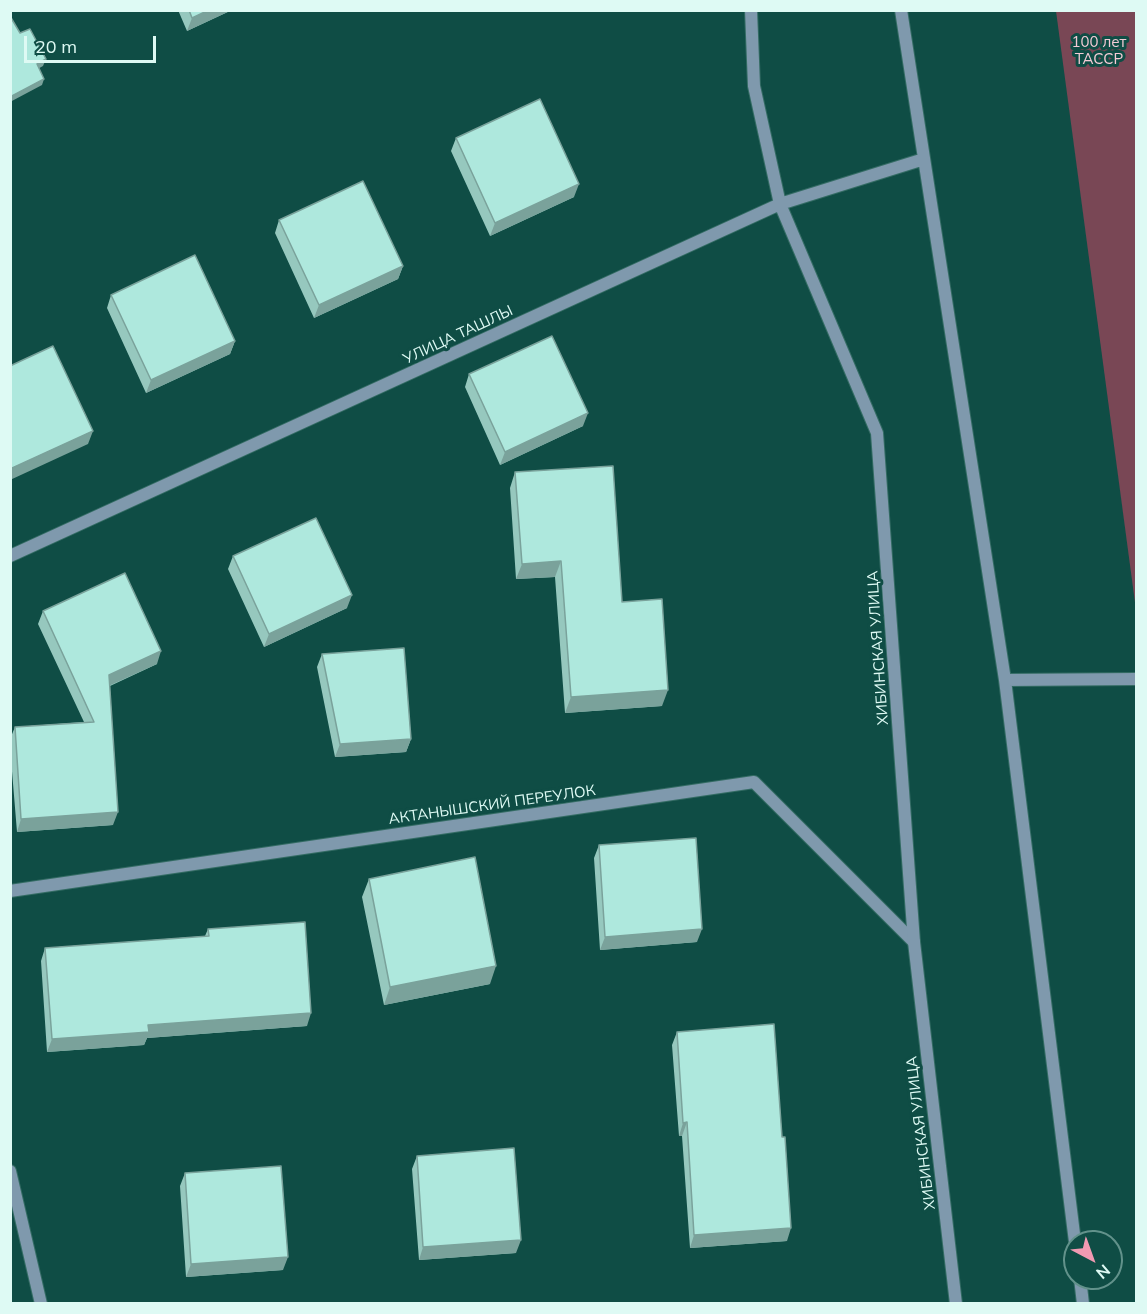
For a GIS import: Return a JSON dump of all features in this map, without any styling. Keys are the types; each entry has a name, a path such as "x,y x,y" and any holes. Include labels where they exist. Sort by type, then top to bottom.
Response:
{"street":[{"name":"ХИБИНСКАЯ УЛИЦА","path":"751,10 754,86 780,204 877,433 914,942 956,1304"},
{"path":"901,10 1005,680 1074,1230"},
{"name":"УЛИЦА ТАШЛЫ","path":"10,556 780,204 924,159"},
{"path":"1005,680 1137,679"},
{"name":"АКТАНЫШСКИЙ ПЕРЕУЛОК","path":"10,891 754,782 914,942"},
{"path":"10,1171 41,1304"}],"green space":[{"name":"100 лет ТАССР","path":"1056,11 1136,11 1136,610"}],"building":[{"path":"189,10 209,10 192,18"},
{"path":"10,16 20,33 30,29 46,59 37,64 44,79 10,97"},
{"path":"540,99 579,184 495,223 456,138"},
{"path":"363,181 403,266 319,305 279,220"},
{"path":"195,255 235,341 151,380 111,295"},
{"path":"552,336 588,413 505,452 469,374"},
{"path":"53,346 93,431 10,469 10,366"},
{"path":"613,466 622,602 662,599 668,690 571,697 561,561 522,564 515,472"},
{"path":"316,518 352,595 269,634 233,556"},
{"path":"125,573 161,651 109,675 118,812 21,819 15,727 94,722 43,611"},
{"path":"404,648 411,739 340,744 322,654"},
{"path":"696,838 702,929 605,937 599,845"},
{"path":"475,857 496,966 390,987 369,879"},
{"path":"305,922 311,1013 148,1025 149,1032 52,1039 45,948 209,936 208,929"},
{"path":"774,1024 791,1228 694,1235 687,1122 683,1123 677,1032"},
{"path":"514,1148 521,1240 423,1247 417,1156"},
{"path":"281,1166 288,1257 191,1264 185,1173"}]}
